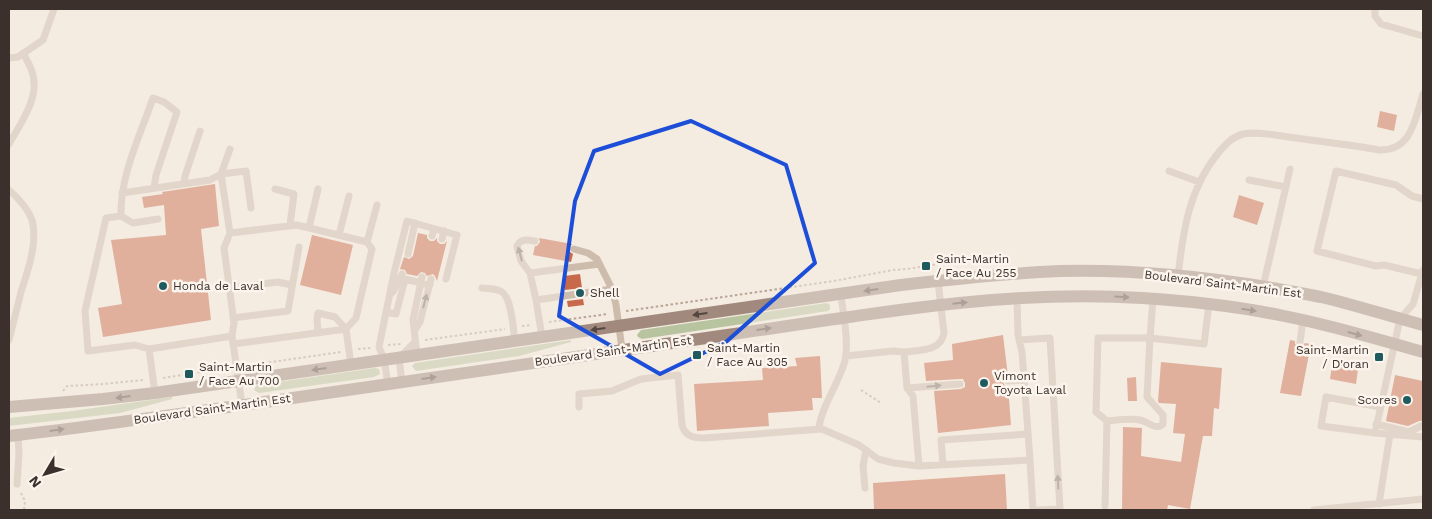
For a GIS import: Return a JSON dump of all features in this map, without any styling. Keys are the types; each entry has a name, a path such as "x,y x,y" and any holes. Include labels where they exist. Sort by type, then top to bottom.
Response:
{"main road":[{"name":"Boulevard Saint-Martin Est","path":"9,407 103,399 239,381 938,281 1062,271 1123,272 1178,276 1263,287 1322,298 1423,325"},
{"name":"Boulevard Saint-Martin Est","path":"14,436 844,318 941,305 1016,298 1074,296 1153,299 1209,304 1282,315 1423,352"}],"lane":[{"path":"9,58 18,57 43,40 54,9"},
{"path":"1374,9 1375,16 1381,24 1423,36"},
{"path":"9,144 30,105 35,84 32,72 23,53"},
{"path":"1178,276 1186,218 1191,201 1210,163 1226,144 1234,138 1242,134 1268,134 1387,150 1406,140 1423,94"},
{"path":"121,216 122,193 127,173 153,98 164,102 176,112 156,175 154,188"},
{"path":"184,184 200,131"},
{"path":"230,149 221,174 230,233 224,248 233,318 232,336 242,405"},
{"path":"1263,287 1290,169"},
{"path":"122,193 210,180 221,174 246,171 251,208"},
{"path":"1169,171 1199,182"},
{"path":"1374,433 1400,319 1413,304 1423,272 1384,265 1376,266 1317,251 1336,171 1396,185 1412,196 1423,199"},
{"path":"1249,180 1286,187"},
{"path":"275,189 294,194 290,226"},
{"path":"309,228 318,189"},
{"path":"9,190 29,213 33,234 30,260 11,322 9,340"},
{"path":"339,235 349,196"},
{"path":"367,242 377,206"},
{"path":"158,219 132,223 121,216 106,218 85,311 88,351 135,345 149,348 232,336"},
{"path":"388,384 384,360 379,347 407,221 443,235 457,235 446,279"},
{"path":"408,254 415,223"},
{"path":"230,233 296,225 367,242 372,249 356,318 346,329 233,344"},
{"path":"536,241 524,240 517,246 521,261 530,273 542,337"},
{"path":"233,318 288,311 300,247"},
{"path":"574,249 595,257 612,289 620,326 622,349"},
{"path":"530,273 599,264"},
{"path":"388,302 402,274"},
{"path":"386,312 396,314 406,279 430,282 420,322 415,330"},
{"path":"417,355 413,320 421,280"},
{"path":"846,356 893,351 904,352 932,348 939,344 944,333 938,281"},
{"path":"229,288 278,282 292,285"},
{"path":"482,288 498,290 505,296 510,310 515,341"},
{"path":"536,300 612,289"},
{"path":"819,429 820,420 838,380 846,356 841,294"},
{"path":"1016,298 1019,340 1022,352 1033,510"},
{"path":"1153,299 1150,338 1147,396 1163,416 1163,424 1156,427 1138,420 1107,421 1096,412 1098,338 1150,338 1204,344 1209,304"},
{"path":"318,332 318,313 335,316 346,329 351,365"},
{"path":"1300,342 1303,320"},
{"path":"1019,340 1050,338 1060,509 1038,510"},
{"path":"402,382 399,358 415,342"},
{"path":"149,348 155,392"},
{"path":"904,352 907,388 913,396 918,466"},
{"path":"579,406 579,394 612,391 641,379 678,375 682,425 685,432 692,437 704,438 819,429 827,430 859,445 878,459 918,466 1030,460"},
{"path":"1008,381 1024,380"},
{"path":"907,388 960,384"},
{"path":"1380,407 1326,397 1321,426 1423,437"},
{"path":"1104,506 1107,421"},
{"path":"1376,424 1410,432 1421,426"},
{"path":"942,464 941,440 1028,434"},
{"path":"1379,504 1390,434"},
{"path":"14,436 19,450 17,484"},
{"path":"865,488 863,466 866,450"},
{"path":"1314,510 1423,499"}],"path":[{"path":"628,311 982,257"},
{"path":"549,322 605,314"},
{"path":"424,340 506,328"},
{"path":"386,346 406,343"},
{"path":"357,350 367,348"},
{"path":"248,365 342,352"},
{"path":"166,377 225,368"},
{"path":"67,386 142,380"},
{"path":"861,390 881,404"},
{"path":"17,484 25,501 24,510"}],"highlighted area":[{"path":"691,121 786,165 815,263 726,342 660,374 559,316 575,201 594,151"}],"green space":[{"path":"827,303 830,305 828,311 642,339 637,335 641,330"},
{"path":"571,340 571,342 519,356 416,371 412,366 415,363"},
{"path":"375,368 379,369 380,374 374,377 259,393 254,390 258,385"},
{"path":"172,397 172,399 120,413 9,426 9,418"}],"building":[{"path":"1380,111 1397,115 1394,131 1377,127"},
{"name":"Honda de Laval","path":"215,184 219,226 201,229 211,320 103,337 98,308 122,304 111,240 166,235 164,205 144,208 142,197"},
{"path":"1239,195 1264,203 1257,225 1233,217"},
{"path":"418,233 427,235 430,241 434,241 437,238 440,244 444,244 447,241 437,281 433,274 427,276 421,272 417,276 407,274 405,270 400,269 404,257 409,259 413,256"},
{"path":"312,235 353,245 341,295 300,285"},
{"path":"539,238 572,244 569,248 573,254 571,262 533,255 535,246 540,242"},
{"path":"580,274 582,288 565,290 564,276"},
{"path":"583,299 584,305 568,307 567,301"},
{"name":"Vimont Toyota Laval","path":"1003,335 1008,376 1004,378 1003,382 1005,386 1008,386 1011,425 938,433 934,391 961,389 965,387 965,383 963,379 926,381 924,363 953,360 952,344"},
{"path":"1290,340 1295,341 1295,344 1299,347 1302,347 1305,343 1311,344 1301,396 1280,393"},
{"path":"820,356 822,398 812,398 813,410 768,413 769,426 697,431 694,384 763,380 762,368 797,366 795,358"},
{"path":"1333,358 1359,362 1356,384 1330,379"},
{"path":"1161,362 1222,368 1219,409 1214,408 1212,436 1203,436 1190,509 1168,505 1167,510 1122,510 1123,427 1142,428 1141,456 1181,462 1185,434 1173,433 1176,404 1159,403 1158,401"},
{"name":"Scores","path":"1395,375 1423,381 1423,421 1408,426 1386,421"},
{"path":"1136,377 1137,401 1128,401 1127,378"},
{"path":"1005,474 1007,510 874,510 873,483"}],"place":[{"name":"Saint-Martin / Face Au 255","path":"926,266"},
{"name":"Honda de Laval","path":"163,286"},
{"name":"Shell","path":"580,293"},
{"name":"Saint-Martin / Face Au 305","path":"697,355"},
{"name":"Saint-Martin / D'oran","path":"1379,357"},
{"name":"Saint-Martin / Face Au 700","path":"189,374"},
{"name":"Vimont Toyota Laval","path":"984,383"},
{"name":"Scores","path":"1407,400"}]}
